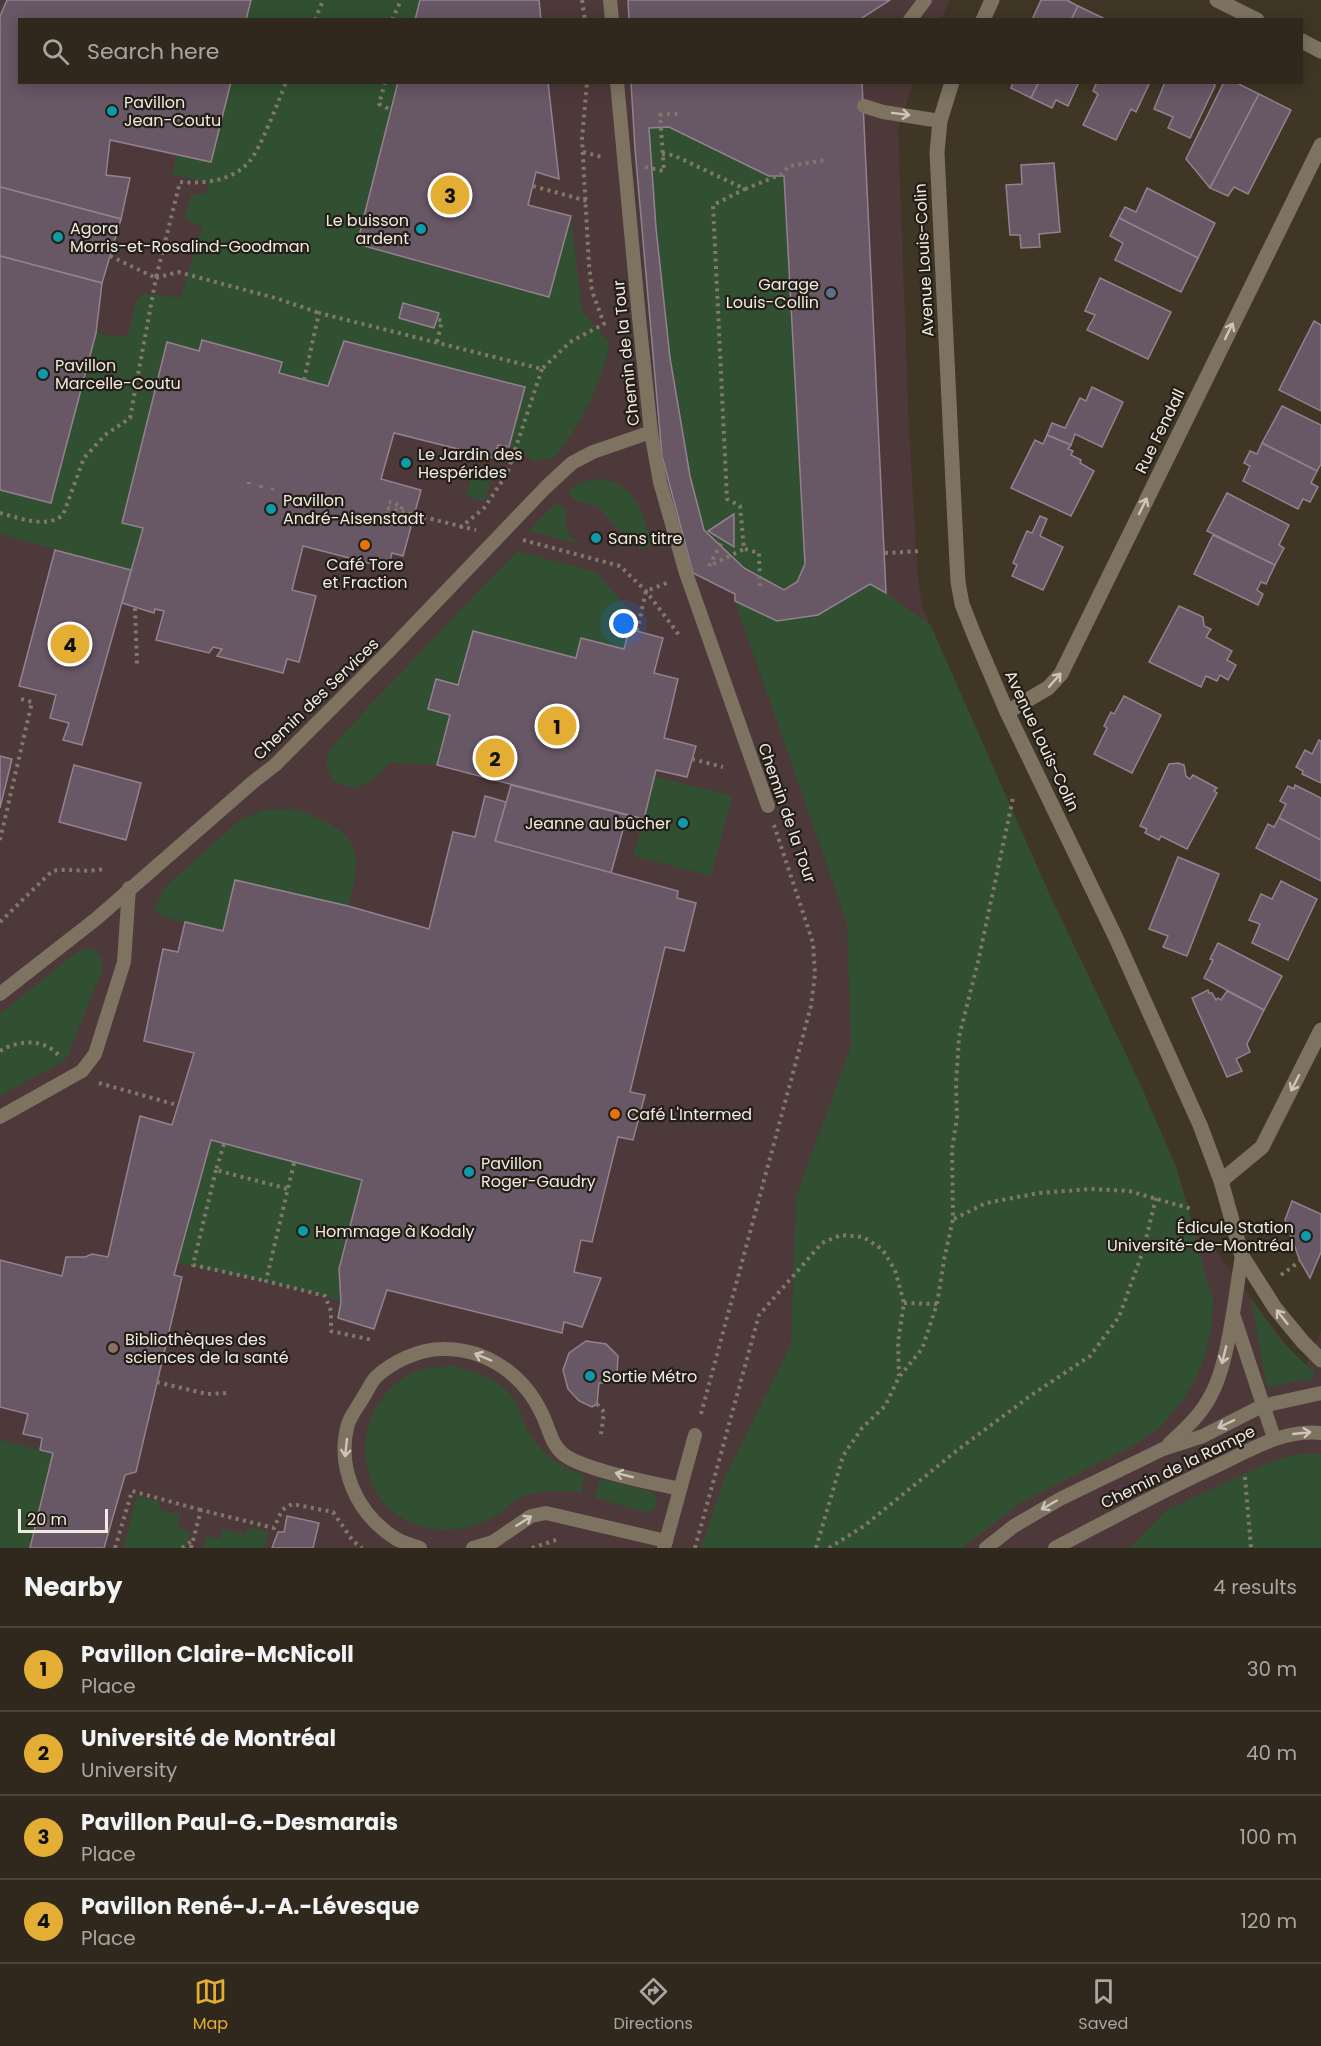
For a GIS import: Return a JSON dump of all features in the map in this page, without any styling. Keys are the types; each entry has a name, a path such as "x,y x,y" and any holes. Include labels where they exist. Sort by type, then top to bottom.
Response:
{"street":[{"path":"984,18 992,0"},
{"path":"1217,0 1253,18"},
{"path":"1303,42 1321,51"},
{"name":"Avenue Louis-Colin","path":"951,84 940,121 937,152 958,582 962,604 1007,712 1116,938 1200,1125 1221,1181 1242,1256 1275,1308 1302,1342 1321,1360"},
{"name":"Rue Fendall","path":"1007,712 1040,694 1061,674 1321,145"},
{"path":"1221,1181 1262,1147 1321,1030"}],"lane":[{"path":"610,0 612,18"},
{"path":"912,18 925,0"},
{"name":"Chemin de la Tour","path":"617,84 651,432 660,483 686,573 768,806"},
{"path":"864,106 883,112 940,121"},
{"name":"Chemin des Services","path":"0,994 96,919 129,888 275,765 572,464 593,452 651,432"},
{"path":"0,1117 82,1071 95,1054 123,962 129,888"},
{"name":"Chemin de la Rampe","path":"1163,1449 1194,1421 1212,1394 1224,1356 1242,1256"},
{"path":"1232,1312 1274,1438"},
{"path":"420,1548 396,1539 368,1515 350,1485 345,1458 348,1423 374,1379 390,1366 423,1352 442,1348 477,1353 506,1368 531,1393 554,1443 564,1455 594,1468 680,1490"},
{"name":"Chemin de la Rampe","path":"986,1548 1014,1526 1060,1499 1163,1449 1203,1436 1262,1406 1321,1393"},
{"name":"Chemin de la Rampe","path":"1054,1548 1153,1496 1274,1438 1295,1433 1321,1433"},
{"path":"473,1548 493,1542 531,1516 546,1513 665,1545 695,1436"}],"path":[{"path":"316,18 323,0"},
{"path":"393,18 401,0"},
{"path":"582,0 585,18"},
{"path":"0,513 38,522 56,521 63,515 84,458 105,435 130,418 156,278 180,182 220,180 237,172 250,161 285,84"},
{"path":"384,84 379,104 391,110"},
{"path":"460,528 484,508 507,474 542,369 570,342 604,324 592,291 586,221 587,201 583,152 587,84"},
{"path":"644,166 664,171 660,115 682,113"},
{"path":"583,152 607,158"},
{"path":"662,154 673,155 745,189"},
{"path":"744,549 740,506 727,499 713,206 745,189 782,174 789,166 825,160"},
{"path":"533,186 587,201"},
{"path":"110,256 156,278 178,272 279,299 319,314 542,369"},
{"path":"304,380 319,314"},
{"path":"437,319 442,321 437,342"},
{"path":"388,502 402,506 400,512"},
{"path":"394,504 389,511 482,531"},
{"path":"373,520 383,523"},
{"path":"520,540 620,566 646,591 679,635"},
{"path":"723,540 709,566 744,549 759,553 760,586"},
{"path":"885,553 921,551"},
{"path":"646,591 668,583"},
{"path":"637,631 646,591"},
{"path":"135,608 137,664"},
{"path":"0,840 32,702 21,699"},
{"path":"692,759 723,767"},
{"path":"816,1548 843,1456 862,1428 885,1406 900,1377 922,1348 937,1304 953,1219 952,1149 957,1118 956,1084 959,1037 978,962 1013,798"},
{"name":"Chemin de la Tour","path":"695,1436 805,1029 815,974 813,943 768,806"},
{"path":"0,922 52,871 104,869"},
{"path":"0,1051 16,1043 38,1042 59,1054 64,1061"},
{"path":"98,1083 177,1105"},
{"path":"224,1144 193,1265 325,1296 331,1311 331,1331 372,1340"},
{"path":"266,1281 294,1163"},
{"path":"216,1170 288,1189"},
{"path":"953,1219 986,1203 1040,1193 1091,1190 1120,1191 1156,1198 1192,1209"},
{"path":"829,1548 864,1526 955,1452 1030,1396 1090,1356 1119,1317 1143,1251 1156,1198"},
{"path":"695,1548 759,1315 822,1243 841,1235 863,1237 882,1249 895,1270 904,1303 898,1341 900,1377"},
{"path":"1279,1277 1300,1261"},
{"path":"904,1303 937,1304"},
{"path":"157,1382 207,1394 227,1393"},
{"path":"597,1404 604,1412 601,1434"},
{"path":"1239,1455 1247,1482 1251,1548"},
{"path":"115,1548 132,1491 274,1528 282,1510 292,1504 333,1512 353,1541 362,1548"},
{"path":"191,1548 201,1510"},
{"path":"532,1548 553,1540 561,1541"},
{"path":"182,1548 193,1541"}],"shaded area":[{"path":"0,0 950,0 942,18 18,18 18,84 913,84 898,130 909,430 918,580 923,609 1048,891 1141,1086 1176,1167 1191,1218 1304,1369 1321,1331 1321,1548 0,1548"}],"green space":[{"path":"251,0 420,0 415,18 246,18"},
{"path":"231,84 398,84 358,243 571,216 582,312 610,343 596,390 574,430 555,457 533,462 522,451 509,447 525,387 344,341 328,386 279,373 281,363 199,351 168,342 143,528 131,570 0,534 0,490 51,502 96,333 118,337 128,335 136,301 144,293 181,298 202,227 184,218 191,195 207,193 208,182 172,175 177,154 211,162"},
{"path":"669,127 769,176 784,176 805,564 797,582 784,590 744,568 704,530 690,476 670,358 656,228 649,128"},
{"path":"474,466 493,472 485,501 466,496"},
{"path":"596,479 609,481 629,492 645,521 652,544 644,549 631,545 598,506 576,501 568,491 579,483"},
{"path":"556,503 564,507 567,532 577,543 529,531"},
{"path":"517,551 596,572 632,614 624,649 581,638 576,658 473,631 458,685 436,680 428,709 450,715 437,765 390,762 372,781 355,788 336,783 327,770 327,755 342,735"},
{"path":"870,584 931,626 1048,891 1141,1086 1176,1167 1213,1297 1212,1326 1205,1356 1195,1380 1183,1400 1160,1427 1136,1444 1022,1502 962,1548 701,1548 725,1478 791,1344 796,1197 851,1046 847,923 735,601 777,621 818,615"},
{"path":"654,776 732,796 711,876 634,856"},
{"path":"295,809 331,825 351,842 356,867 348,906 235,880 223,931 164,917 154,911 165,887 239,821 263,810"},
{"path":"85,948 98,954 103,968 68,1055 64,1061 0,1096 0,1014"},
{"path":"211,1140 362,1180 339,1268 341,1302 266,1281 178,1263"},
{"path":"1251,1299 1282,1342 1315,1373 1313,1379 1267,1388"},
{"path":"453,1366 484,1375 504,1388 516,1403 533,1439 545,1453 560,1464 585,1475 581,1493 557,1491 533,1494 515,1500 500,1513 482,1522 452,1529 421,1526 397,1514 379,1497 369,1475 365,1452 368,1427 378,1404 394,1385 417,1371"},
{"path":"0,1440 53,1453 30,1548 0,1548"},
{"path":"1321,1454 1321,1548 1127,1548 1137,1541 1167,1510 1267,1463 1294,1455"},
{"path":"600,1479 651,1491 657,1498 656,1506 653,1510 645,1512 595,1498"},
{"path":"137,1496 160,1502 159,1509 181,1515 177,1527 190,1531 185,1548 123,1548"},
{"path":"248,1527 268,1532 264,1548 203,1548 206,1536 220,1539 223,1529 246,1535"}],"building":[{"name":"Pavillon Jean-Coutu","path":"7,0 251,0 246,18 18,18 18,84 230,84 211,162 110,140 106,175 130,178 121,219 0,187 0,16"},
{"path":"420,0 539,0 541,18 416,18"},
{"path":"628,0 890,0 862,18 629,18"},
{"path":"1041,0 1067,0 1078,6 1072,18 1033,18"},
{"path":"1078,6 1103,18 1072,18"},
{"path":"397,84 548,84 559,179 536,172 528,205 571,216 549,297 357,244"},
{"name":"Garage Louis-Collin","path":"631,84 862,84 886,593 870,584 818,615 777,621 735,601 735,594 693,573 662,456","holes":["669,127 769,176 784,176 805,564 797,582 784,590 744,568 704,530 690,476 670,358 656,228 649,128"]},
{"path":"1012,84 1038,84 1031,98 1011,88"},
{"path":"1038,84 1078,84 1068,106 1056,100 1052,108 1031,98"},
{"path":"1096,84 1149,84 1136,112 1131,109 1116,140 1083,125 1098,94 1093,91"},
{"path":"1164,84 1214,84 1190,138 1168,128 1173,117 1154,109"},
{"path":"1223,84 1239,84 1259,94 1210,188 1186,159"},
{"path":"1259,94 1291,110 1248,194 1234,187 1228,196 1210,188"},
{"path":"1054,163 1060,232 1039,234 1040,247 1021,248 1020,235 1010,235 1006,185 1022,184 1021,165"},
{"name":"Agora Morris-et-Rosalind-Goodman","path":"0,187 121,219 102,283 0,256"},
{"path":"1147,188 1215,223 1198,258 1119,218 1125,207 1136,212"},
{"path":"1119,218 1198,258 1181,292 1115,260 1123,243 1110,236"},
{"name":"Pavillon Marcelle-Coutu","path":"0,256 102,283 96,333 51,503 0,490"},
{"path":"1100,278 1171,312 1148,359 1087,330 1095,315 1085,311"},
{"path":"403,303 439,313 434,328 399,318"},
{"path":"1314,321 1321,325 1321,411 1279,390"},
{"name":"Pavillon André-Aisenstadt","path":"202,340 282,362 279,373 328,386 344,341 525,387 509,447 498,445 494,458 394,433 381,479 421,490 403,556 392,553 388,568 303,546 292,590 316,596 299,662 287,659 283,673 217,656 222,649 213,647 209,653 156,640 164,611 155,609 154,613 122,603 143,528 122,523 167,342 199,351"},
{"path":"1092,387 1123,402 1102,447 1075,434 1071,445 1047,435 1052,423 1065,428 1080,398 1086,401"},
{"path":"1282,406 1321,425 1321,464 1317,471 1262,443"},
{"path":"1047,435 1071,445 1068,449 1073,451 1071,455 1094,471 1071,516 1011,488 1035,440 1043,444"},
{"path":"1262,443 1317,471 1311,483 1318,487 1310,502 1303,499 1298,509 1243,481 1250,466 1244,463 1250,451 1257,454"},
{"path":"1227,493 1289,525 1279,545 1284,548 1275,565 1207,531"},
{"path":"734,514 734,547 708,531"},
{"path":"1040,516 1047,519 1040,536 1063,547 1043,590 1012,576 1017,565 1013,563 1027,531 1032,533"},
{"path":"1213,535 1275,565 1266,584 1261,582 1257,590 1263,594 1258,605 1194,574"},
{"path":"55,550 131,570 82,745 63,740 69,723 50,718 56,695 19,686"},
{"path":"1179,606 1203,617 1204,626 1211,629 1206,637 1232,651 1227,660 1236,665 1228,680 1220,675 1217,681 1206,676 1201,687 1149,662"},
{"path":"629,629 663,638 654,673 678,679 664,738 696,746 687,777 656,770 644,819 437,765 450,715 428,709 436,679 458,685 473,631 576,658 581,638 624,649"},
{"path":"1124,696 1161,715 1132,773 1094,754 1107,728 1104,726 1111,712 1114,714"},
{"path":"1319,740 1321,741 1321,783 1302,774 1303,771 1296,767 1305,750 1312,754"},
{"path":"0,756 12,759 0,808"},
{"path":"1169,764 1184,765 1186,776 1190,779 1193,775 1217,788 1214,791 1217,793 1187,849 1161,836 1159,840 1145,833 1147,829 1140,826"},
{"path":"74,765 141,783 126,840 59,822"},
{"path":"511,785 627,815 611,873 495,841"},
{"path":"1295,785 1321,798 1321,840 1279,818 1286,804 1280,801 1288,786 1294,789"},
{"name":"Pavillon Roger-Gaudry","path":"485,796 506,802 495,841 678,891 677,898 696,903 684,951 665,947 630,1092 645,1095 633,1140 618,1137 592,1242 581,1240 574,1272 601,1278 582,1327 564,1322 562,1333 387,1290 374,1329 338,1318 341,1302 339,1269 362,1180 211,1140 174,1275 182,1277 136,1472 125,1475 104,1548 30,1548 53,1453 40,1450 42,1438 23,1434 28,1414 0,1407 0,1260 62,1276 66,1257 85,1257 92,1254 108,1257 140,1116 172,1125 194,1053 144,1041 163,949 178,952 185,922 223,931 235,880 348,906 429,929 453,832 475,837"},
{"path":"1279,818 1321,840 1321,881 1256,848 1268,824 1274,827"},
{"path":"1178,857 1219,874 1187,956 1163,947 1168,936 1149,929"},
{"path":"1281,881 1317,899 1288,960 1252,943 1260,924 1249,920 1261,894 1272,899"},
{"path":"1218,943 1282,976 1264,1010 1204,978"},
{"path":"1208,990 1216,1000 1218,998 1221,1000 1227,991 1264,1010 1247,1044 1250,1052 1236,1059 1242,1071 1227,1077 1192,998"},
{"name":"Édicule Station Université-de-Montréal","path":"1292,1201 1321,1214 1321,1252 1310,1278 1300,1261 1285,1220"},
{"name":"Sortie Métro","path":"586,1341 606,1344 618,1356 617,1373 608,1383 599,1383 597,1404 592,1407 579,1401 568,1389 563,1370 569,1353"},
{"path":"287,1516 319,1523 313,1548 272,1548 278,1532 284,1532"}],"place":[{"name":"Pavillon Jean-Coutu","path":"112,111"},
{"name":"Pavillon Paul-G.-Desmarais","path":"450,195"},
{"name":"Le buisson ardent","path":"421,229"},
{"name":"Agora Morris-et-Rosalind-Goodman","path":"58,237"},
{"name":"Garage Louis-Collin","path":"831,293"},
{"name":"Pavillon Marcelle-Coutu","path":"43,374"},
{"name":"Le Jardin des Hespérides","path":"406,463"},
{"name":"Pavillon André-Aisenstadt","path":"271,509"},
{"name":"Sans titre","path":"596,538"},
{"name":"Café Tore et Fraction","path":"365,545"},
{"name":"Pavillon René-J.-A.-Lévesque","path":"70,644"},
{"name":"Pavillon Claire-McNicoll","path":"557,726"},
{"name":"Université de Montréal","path":"495,758"},
{"name":"Jeanne au bûcher","path":"683,823"},
{"name":"Café L'Intermed","path":"615,1114"},
{"name":"Pavillon Roger-Gaudry","path":"469,1172"},
{"name":"Hommage à Kodaly","path":"303,1231"},
{"name":"Édicule Station Université-de-Montréal","path":"1306,1236"},
{"name":"Bibliothèques des sciences de la santé","path":"113,1348"},
{"name":"Sortie Métro","path":"590,1376"}]}
